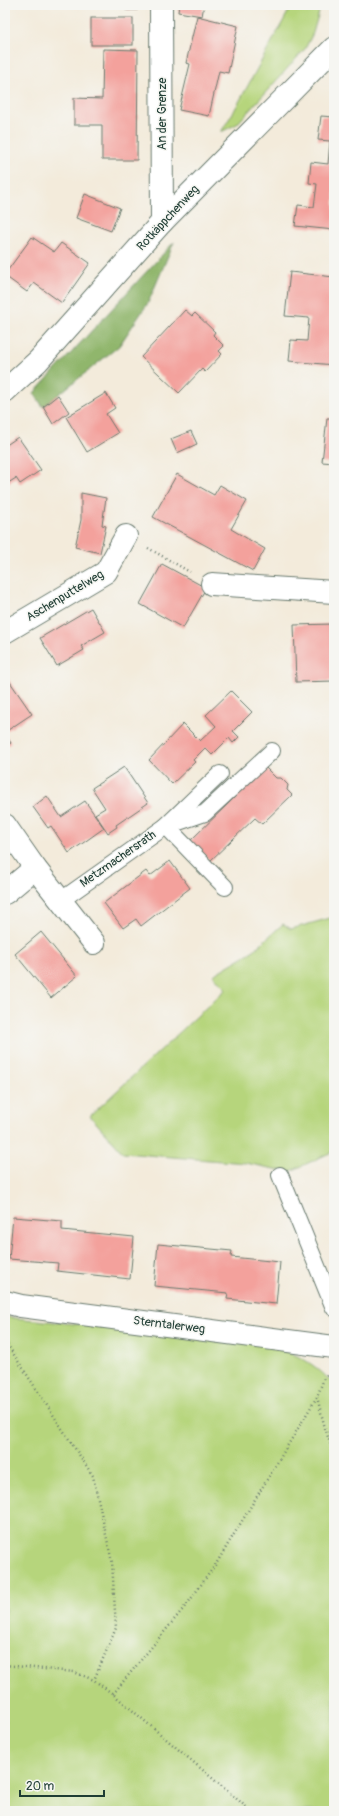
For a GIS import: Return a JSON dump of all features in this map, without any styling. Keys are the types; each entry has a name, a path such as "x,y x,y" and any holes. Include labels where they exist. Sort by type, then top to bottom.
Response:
{"street":[{"name":"An der Grenze","path":"161,5 162,222"},
{"name":"Rotkäppchenweg","path":"5,391 38,361 162,222 334,48"},
{"name":"Aschenputtelweg","path":"5,632 106,572 126,536"},
{"path":"212,584 334,592"},
{"path":"5,825 34,868 94,942"},
{"path":"5,893 34,868"},
{"name":"Sterntalerweg","path":"5,1302 21,1306 334,1347"}],"lane":[{"path":"166,826 205,813 272,752"},
{"path":"166,826 220,774"},
{"name":"Metzmachersrath","path":"60,901 166,826 225,887"},
{"path":"280,1175 334,1308"}],"path":[{"path":"126,536 212,584"},
{"path":"5,1341 92,1476 112,1562 116,1628 94,1680"},
{"path":"113,1694 188,1603 212,1569 317,1396 324,1378 334,1370"},
{"path":"317,1396 334,1455"},
{"path":"5,1665 74,1672 94,1680 113,1694 251,1811"}],"green space":[{"path":"292,5 321,5 313,33 305,49 237,124 221,132 234,111"},
{"path":"174,242 148,303 119,346 43,407 34,393"},
{"path":"334,917 334,1151 289,1172 246,1163 123,1153 90,1116 226,989 213,975 254,950 283,924 291,929"},
{"path":"5,1317 255,1342 278,1348 299,1357 317,1368 334,1385 334,1811 5,1811"}],"building":[{"path":"126,5 137,5 137,10 126,10"},
{"path":"179,5 204,5 202,16 178,12"},
{"path":"197,16 238,26 228,73 219,71 209,116 179,110 190,64 186,63"},
{"path":"91,18 133,18 133,45 91,45"},
{"path":"103,49 138,50 137,160 102,160 102,125 74,125 74,98 102,99"},
{"path":"321,116 334,117 334,230 295,226 298,205 314,207 317,184 309,183 311,162 328,164 330,141 318,140"},
{"path":"85,194 120,208 111,231 76,218"},
{"path":"32,237 54,252 61,243 90,263 62,303 34,283 27,292 5,276"},
{"path":"290,272 334,277 334,365 289,361 291,340 307,341 309,318 285,316"},
{"path":"185,310 192,316 195,313 215,332 213,335 224,346 219,351 222,354 205,372 202,369 179,393 141,357"},
{"path":"106,393 115,408 106,414 118,433 87,452 66,417"},
{"path":"58,395 69,412 53,424 43,407"},
{"path":"327,418 334,418 334,463 322,462"},
{"path":"191,431 197,444 177,453 171,439"},
{"path":"18,437 41,470 20,484 16,478 5,485 5,446"},
{"path":"177,474 214,495 220,485 247,501 231,529 265,549 253,571 153,517"},
{"path":"81,493 106,498 102,525 106,526 100,553 75,547 81,520"},
{"path":"162,564 206,588 183,628 140,604"},
{"path":"91,608 105,632 81,646 84,650 57,666 40,638"},
{"path":"332,624 334,681 296,682 294,625"},
{"path":"8,679 32,714 5,732 5,681"},
{"path":"231,691 252,712 233,731 239,737 233,743 229,738 212,755 205,748 193,760 195,762 172,784 149,760 183,724 200,741 216,726 206,715"},
{"path":"5,734 11,743 5,747"},
{"path":"124,767 148,803 116,825 117,827 108,833 95,814 105,808 92,788"},
{"path":"265,767 276,778 281,778 288,785 287,790 292,795 262,824 255,818 210,861 190,841 235,797 236,791 246,781 251,782"},
{"path":"47,796 61,817 85,801 104,828 69,853 51,826 48,828 33,807"},
{"path":"170,861 190,888 141,926 136,919 123,928 104,903 146,871 150,876"},
{"path":"41,932 77,976 51,998 15,954"},
{"path":"13,1217 62,1221 62,1230 134,1237 130,1279 57,1271 58,1263 9,1259"},
{"path":"158,1244 232,1251 231,1257 280,1262 276,1304 227,1299 228,1293 154,1286"}]}
